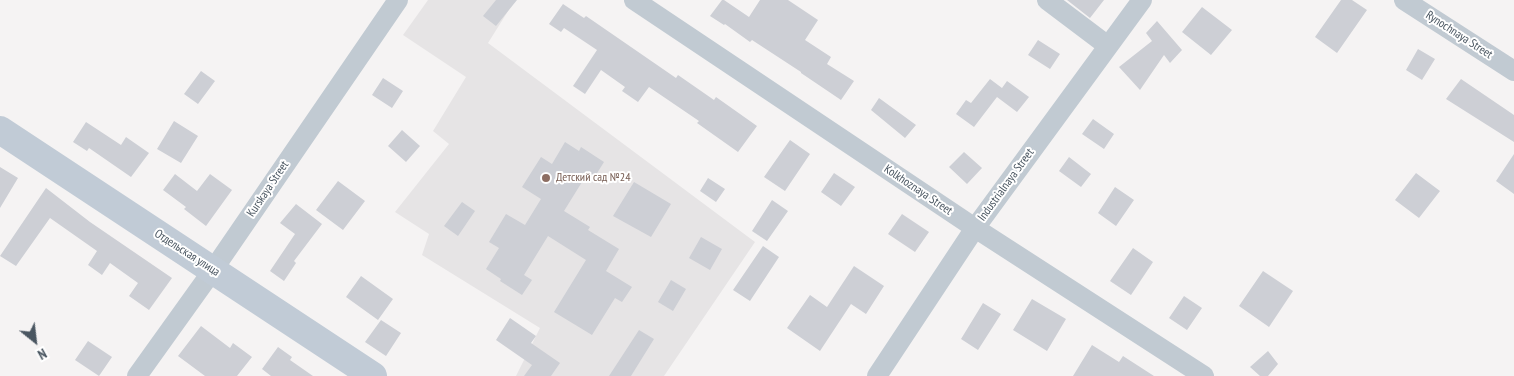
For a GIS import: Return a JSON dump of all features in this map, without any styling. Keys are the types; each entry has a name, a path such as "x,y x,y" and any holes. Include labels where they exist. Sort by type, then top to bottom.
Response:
{"street":[{"name":"Kurskaya Street","path":"137,376 213,270 398,0"},
{"name":"Kolkhoznaya Street","path":"634,0 975,228 1204,376"},
{"path":"1047,0 1108,46"},
{"name":"Industrialnaya Street","path":"877,376 975,228 1142,0"},
{"name":"Rynochnaya Street","path":"1404,0 1514,71"},
{"name":"Отдельская улица","path":"0,130 373,376"}],"shaded area":[{"name":"Детский сад №24","path":"428,0 515,0 488,43 755,242 664,376 516,376 540,328 422,255 429,234 395,212 449,144 433,131 466,77 403,35"}],"building":[{"path":"496,0 517,0 496,26 483,16"},
{"path":"722,0 749,17 760,0 788,0 818,20 805,40 831,57 827,64 854,81 841,100 752,40 750,42 710,16"},
{"path":"1067,0 1104,0 1090,18"},
{"path":"1341,0 1352,0 1367,10 1337,53 1315,37"},
{"path":"563,4 584,18 586,16 676,78 678,75 714,100 716,97 757,126 738,152 697,123 699,121 649,87 638,102 622,91 625,87 601,70 585,94 573,86 597,50 564,28 561,32 549,24"},
{"path":"1202,7 1232,30 1211,55 1182,32"},
{"path":"1157,21 1182,50 1170,63 1164,55 1140,90 1119,67 1152,41 1146,33"},
{"path":"1038,40 1060,54 1050,69 1028,55"},
{"path":"1418,49 1435,59 1422,80 1406,70"},
{"path":"201,71 215,81 198,104 184,94"},
{"path":"383,78 403,91 392,108 372,95"},
{"path":"990,79 1002,88 1007,81 1029,97 1017,112 997,97 974,127 956,114 966,100 971,103"},
{"path":"1461,79 1514,115 1514,142 1446,99"},
{"path":"879,98 916,125 905,138 871,110"},
{"path":"1093,119 1114,134 1104,149 1082,134"},
{"path":"174,121 198,136 181,163 157,149"},
{"path":"86,122 121,145 126,137 149,153 131,177 89,148 87,151 73,142"},
{"path":"402,130 420,146 406,162 388,146"},
{"path":"790,140 810,154 785,191 764,177"},
{"path":"565,142 579,151 581,147 604,162 594,178 587,174 564,211 590,227 588,230 619,249 606,271 632,287 622,302 615,298 592,335 554,312 586,260 548,236 524,275 532,280 522,295 500,281 501,279 486,269 499,248 489,242 506,214 525,225 541,199 522,187 541,157 552,164"},
{"path":"964,152 982,168 967,184 949,167"},
{"path":"1514,154 1514,194 1496,181"},
{"path":"1069,157 1091,174 1081,187 1059,171"},
{"path":"0,167 18,178 0,208"},
{"path":"834,173 855,187 841,206 821,192"},
{"path":"1416,173 1440,191 1419,218 1395,200"},
{"path":"175,174 197,191 210,174 232,190 206,226 184,209 186,207 163,190"},
{"path":"708,178 725,189 716,202 700,191"},
{"path":"338,181 365,201 343,230 316,210"},
{"path":"634,182 671,204 651,237 613,216"},
{"path":"1115,187 1134,200 1116,226 1098,213"},
{"path":"46,188 90,222 172,278 149,310 129,296 138,283 110,263 102,275 88,265 97,251 50,218 16,266 0,256"},
{"path":"772,200 788,211 767,241 752,231"},
{"path":"462,202 475,211 458,236 444,226"},
{"path":"296,204 322,224 294,261 296,263 284,281 270,271 295,234 280,223"},
{"path":"902,214 929,232 915,252 888,234"},
{"path":"701,237 722,249 710,270 689,258"},
{"path":"763,246 779,257 750,301 733,290"},
{"path":"1133,248 1153,262 1131,295 1110,281"},
{"path":"854,266 884,286 866,314 851,304 820,351 787,328 810,295 827,307"},
{"path":"1263,271 1293,291 1269,327 1239,306"},
{"path":"361,276 393,299 378,320 346,297"},
{"path":"671,280 686,289 673,311 658,302"},
{"path":"1184,296 1202,308 1187,330 1169,318"},
{"path":"1032,299 1066,319 1047,351 1013,330"},
{"path":"983,303 1001,314 978,350 961,339"},
{"path":"510,318 536,336 531,343 560,363 551,376 524,376 532,365 496,340"},
{"path":"381,320 401,333 386,356 365,342"},
{"path":"201,326 230,348 233,343 252,357 237,376 205,376 178,356"},
{"path":"639,330 654,339 631,376 609,376"},
{"path":"88,341 112,357 99,376 75,360"},
{"path":"1092,345 1119,362 1123,356 1154,376 1073,376"},
{"path":"278,347 292,357 290,360 313,376 271,376 262,369"},
{"path":"1268,351 1278,364 1268,376 1260,376 1250,367"}],"place":[{"name":"Детский сад №24","path":"546,178"}]}
